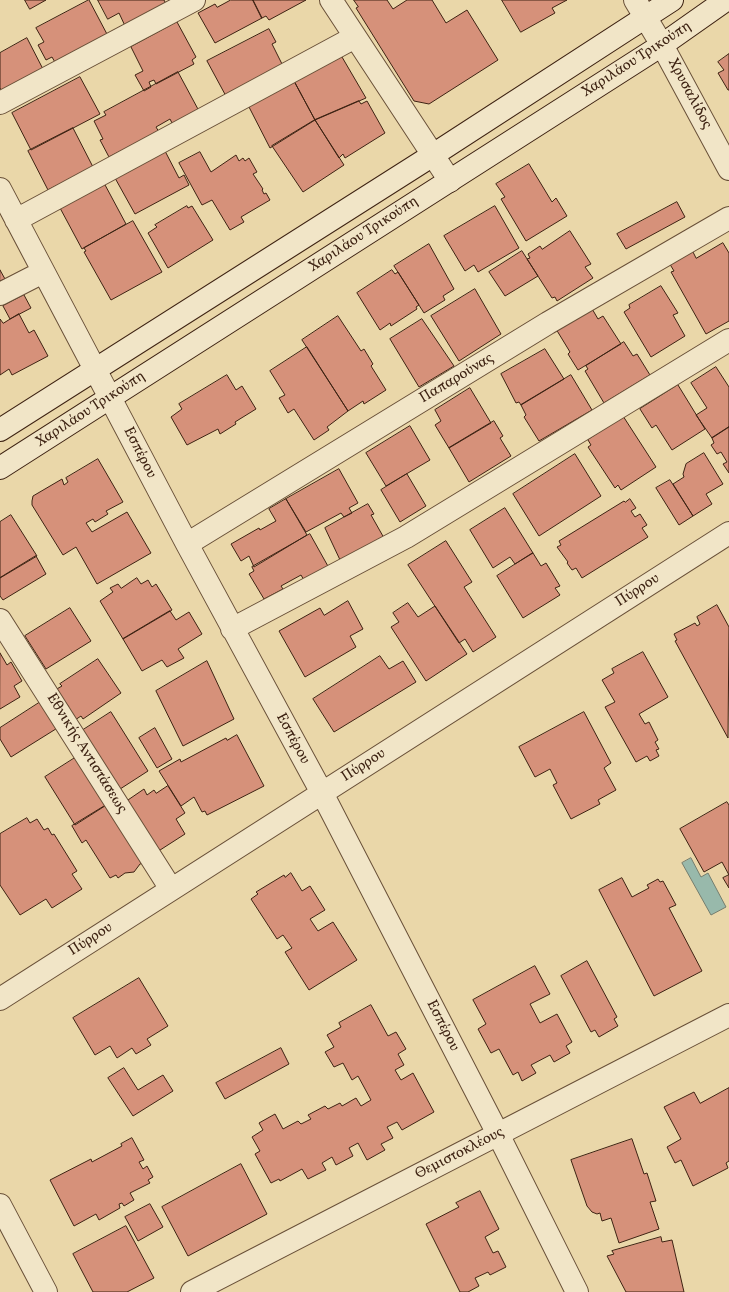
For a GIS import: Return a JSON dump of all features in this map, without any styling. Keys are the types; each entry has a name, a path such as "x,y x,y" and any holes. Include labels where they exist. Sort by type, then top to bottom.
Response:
{"street":[{"path":"0,103 194,0"},
{"path":"331,0 450,181"},
{"name":"Χαριλάου Τρικούπη","path":"0,430 433,155 641,9 672,0"},
{"name":"Χαριλάου Τρικούπη","path":"0,468 662,45 726,0"},
{"name":"Χρυσαλίδος","path":"641,9 729,169"},
{"path":"16,220 355,37"},
{"name":"Εσπέρου","path":"0,189 43,272 96,368 232,629 322,793 498,1134 577,1292"},
{"name":"Παπαρούνας","path":"187,544 548,324 729,218"},
{"path":"0,294 43,272"},
{"path":"232,629 406,536 729,340"},
{"name":"Πύρρου","path":"0,999 729,533"},
{"name":"Εθνικής Αντιστάσεως","path":"0,620 171,889"},
{"name":"Θεμιστοκλέους","path":"192,1292 729,1015"},
{"path":"0,1205 46,1292"}],"shaded area":[{"path":"691,858 701,877 708,873 726,907 711,915 682,863"}],"building":[{"path":"25,0 46,0 30,9"},
{"path":"89,0 108,36 56,64 52,57 46,60 38,45 44,42 36,28"},
{"path":"98,0 164,0 167,6 126,28 119,13 108,19"},
{"path":"231,0 253,0 262,18 215,43 198,13 215,4 217,7"},
{"path":"253,0 306,0 269,20 266,16 262,18"},
{"path":"354,0 387,0 393,9 407,0 432,0 446,23 467,10 498,60 429,104 414,101 356,8 358,7"},
{"path":"502,0 567,0 552,8 555,13 521,32"},
{"path":"177,22 196,57 192,60 194,64 156,84 154,80 149,82 151,87 144,91 135,75 143,71 131,47"},
{"path":"269,29 276,42 272,44 284,68 227,98 207,61"},
{"path":"27,38 45,73 4,95 0,88 0,53"},
{"path":"729,54 728,90 718,73 724,70 718,62"},
{"path":"342,57 366,98 315,120 294,81"},
{"path":"178,72 199,111 173,125 170,119 156,127 159,132 109,157 100,140 103,139 94,121 106,115 104,112"},
{"path":"80,77 100,114 31,150 12,113"},
{"path":"294,81 315,120 270,148 249,107"},
{"path":"359,101 361,104 367,101 385,133 345,158 343,154 339,158 315,120"},
{"path":"315,120 344,165 303,192 272,146"},
{"path":"73,128 93,167 48,190 28,151"},
{"path":"165,151 179,178 184,175 189,185 135,214 115,178"},
{"path":"200,152 211,172 236,155 239,161 243,158 245,161 249,158 257,172 253,174 263,189 264,194 266,193 270,200 241,217 244,222 230,230 212,200 202,205 179,163"},
{"path":"529,164 552,202 556,198 567,216 526,241 501,199 505,197 496,184"},
{"path":"104,183 126,224 82,249 60,208"},
{"path":"677,202 685,217 626,249 617,234"},
{"path":"187,206 188,208 192,206 213,240 168,268 148,233 157,227 155,225"},
{"path":"495,206 519,248 478,272 474,265 465,271 444,236"},
{"path":"133,221 162,272 111,300 84,252 86,251 84,248"},
{"path":"570,231 591,264 585,267 593,278 557,301 555,297 552,298 527,259 530,258 528,254 540,246 542,249"},
{"path":"723,243 729,253 729,321 706,334 671,272 674,271 668,261 691,248 696,258"},
{"path":"429,244 454,289 443,296 445,300 424,313 394,266"},
{"path":"522,251 538,276 505,296 489,272"},
{"path":"0,270 5,279 0,281"},
{"path":"392,270 395,274 398,272 419,305 416,307 417,309 391,326 390,323 380,330 357,293"},
{"path":"661,286 678,313 673,315 685,336 651,357 624,312 630,308 629,305"},
{"path":"475,289 501,334 459,361 431,316"},
{"path":"24,295 31,308 10,319 3,306"},
{"path":"591,307 598,319 603,316 621,344 578,370 568,354 570,352 556,329"},
{"path":"19,314 29,333 34,330 48,356 12,375 9,369 0,375 0,319 3,323"},
{"path":"338,316 361,351 364,349 373,364 371,366 386,390 364,404 363,401 348,411 302,340"},
{"path":"422,319 454,366 419,387 390,339"},
{"path":"624,342 633,356 637,354 650,375 604,403 585,371 588,369 586,366"},
{"path":"307,347 348,411 327,427 329,430 314,440 294,409 288,413 279,398 285,395 270,371"},
{"path":"545,349 564,379 521,405 519,402 516,403 501,374"},
{"path":"716,367 729,387 729,427 712,438 696,415 707,408 691,383"},
{"path":"227,375 236,390 242,386 256,409 235,422 236,424 220,434 218,429 187,445 171,417 182,409 179,404"},
{"path":"571,375 592,410 539,441 524,417 526,415 521,405"},
{"path":"678,385 705,429 672,450 656,425 652,428 640,409"},
{"path":"470,388 491,423 449,448 435,425 441,421 435,410"},
{"path":"623,416 656,467 621,490 618,485 615,488 588,447 591,445 588,440"},
{"path":"494,421 503,436 500,438 511,456 469,482 449,448"},
{"path":"410,426 430,460 386,486 366,453"},
{"path":"729,427 729,473 723,464 727,462 721,452 717,454 711,445 714,443 712,438"},
{"path":"704,453 723,484 706,494 712,504 693,516 673,484 684,477 683,474 686,464"},
{"path":"575,454 601,496 539,536 513,494"},
{"path":"98,459 123,502 106,511 108,514 95,522 93,519 86,523 92,532 127,512 151,553 97,584 76,547 63,555 32,505 32,501 33,496 62,479 64,485 68,482 66,478"},
{"path":"339,469 358,503 349,508 352,513 344,517 341,513 306,532 286,499"},
{"path":"407,474 426,506 400,522 381,490"},
{"path":"670,480 693,516 679,525 656,488"},
{"path":"286,499 307,535 254,567 249,556 241,561 231,544 259,528 260,530 276,521 269,509"},
{"path":"630,499 636,508 631,511 635,517 640,514 647,525 642,528 648,537 582,578 576,568 572,570 557,547 561,545 559,541 624,501 625,502"},
{"path":"368,504 374,514 371,515 384,538 341,562 325,528"},
{"path":"505,508 533,553 515,564 510,557 493,568 470,530"},
{"path":"11,515 37,556 0,578 0,522"},
{"path":"310,534 329,568 305,582 301,575 281,586 283,589 264,599 249,574 254,571 252,567"},
{"path":"446,541 472,582 464,587 496,637 473,652 465,639 459,643 408,565"},
{"path":"533,553 541,566 546,563 560,586 555,588 560,595 523,618 497,576"},
{"path":"36,556 46,574 3,600 0,596 0,578"},
{"path":"137,578 141,584 148,580 152,587 156,584 172,610 123,639 100,601 113,592 110,588 118,584 121,588"},
{"path":"348,601 363,629 350,636 356,647 305,677 279,631 320,608 324,615"},
{"path":"408,603 418,617 435,606 467,654 426,681 391,627 399,622 393,613"},
{"path":"717,605 729,627 728,738 675,641 677,640 674,634 695,623 697,626 700,624 697,617"},
{"path":"70,608 91,641 46,669 25,636"},
{"path":"170,611 176,620 189,612 202,634 178,649 184,658 167,667 162,660 142,671 123,639"},
{"path":"643,652 668,697 639,714 645,724 649,722 658,740 655,742 659,749 656,750 659,756 650,761 647,756 636,762 605,707 615,702 602,680 614,673 612,669"},
{"path":"0,653 7,665 11,662 22,681 14,686 20,697 0,709"},
{"path":"380,656 389,669 403,661 416,682 334,732 313,699"},
{"path":"98,659 121,693 83,719 81,716 75,720 68,708 69,707 55,690 62,686 60,684"},
{"path":"207,661 234,719 183,746 156,691"},
{"path":"42,701 59,727 11,757 0,739 0,728"},
{"path":"111,712 148,771 117,791 80,732"},
{"path":"584,712 611,763 604,768 616,790 598,800 600,804 571,819 553,785 557,783 550,769 535,777 519,747"},
{"path":"155,728 172,759 157,768 139,738"},
{"path":"237,735 264,786 207,815 205,811 202,812 194,797 181,806 159,771 180,759 181,762 226,738 227,740"},
{"path":"78,756 108,804 75,825 45,777"},
{"path":"168,786 185,813 176,819 185,834 157,852 125,802 144,789 147,795 154,790 156,793"},
{"path":"727,802 729,805 729,875 722,862 704,872 680,829"},
{"path":"108,804 145,862 140,864 134,872 125,873 118,878 116,875 110,878 86,840 82,843 72,826"},
{"path":"27,818 30,823 37,819 44,830 48,828 52,835 54,834 77,871 72,874 82,889 52,908 46,899 20,915 0,885 0,834"},
{"path":"291,873 302,891 310,886 325,910 310,919 318,931 333,922 357,960 309,990 285,952 292,948 283,935 277,939 251,899 258,894 256,892 284,875 285,877"},
{"path":"729,875 729,888 723,878"},
{"path":"622,878 632,897 649,888 647,885 658,879 660,882 663,881 676,905 669,908 702,971 654,996 599,890"},
{"path":"587,961 617,1017 614,1019 618,1026 599,1037 595,1030 591,1032 561,976"},
{"path":"535,966 550,994 530,1004 540,1023 557,1014 572,1042 566,1046 570,1053 554,1062 550,1055 531,1065 536,1073 522,1081 518,1072 513,1075 499,1049 491,1053 478,1029 486,1024 473,1000"},
{"path":"139,978 168,1026 147,1039 151,1045 136,1054 132,1048 117,1058 110,1046 95,1055 73,1018"},
{"path":"371,1005 388,1036 396,1032 406,1049 398,1054 404,1065 395,1070 401,1080 413,1073 434,1112 402,1130 397,1122 387,1127 393,1138 381,1144 385,1150 367,1160 358,1143 349,1148 353,1156 336,1165 332,1157 322,1163 326,1170 308,1179 302,1169 280,1181 279,1179 271,1183 255,1154 260,1151 252,1137 263,1130 259,1123 275,1114 283,1129 298,1121 301,1124 311,1119 308,1115 325,1106 328,1109 340,1103 342,1106 356,1098 361,1106 371,1100 358,1076 352,1080 343,1063 334,1067 325,1052 334,1047 327,1035 341,1027 339,1023"},
{"path":"281,1048 289,1064 225,1099 216,1083"},
{"path":"124,1068 138,1090 163,1075 173,1091 133,1116 108,1078"},
{"path":"729,1088 729,1161 726,1163 728,1168 693,1186 681,1160 675,1163 667,1147 681,1139 664,1107 694,1092 700,1103"},
{"path":"132,1138 144,1160 139,1162 143,1169 147,1166 153,1177 148,1180 150,1183 130,1193 134,1200 124,1206 122,1203 119,1204 120,1208 99,1220 96,1214 74,1226 50,1180 91,1159 92,1162 122,1146 121,1144"},
{"path":"632,1139 644,1174 647,1173 656,1201 650,1202 659,1229 619,1243 611,1218 602,1221 600,1213 597,1214 592,1212 587,1206 571,1160"},
{"path":"241,1164 267,1214 188,1256 162,1207"},
{"path":"480,1191 499,1229 485,1237 493,1253 498,1251 506,1267 490,1275 488,1272 475,1278 479,1286 468,1292 460,1292 426,1224 459,1207 456,1203"},
{"path":"150,1204 163,1227 138,1241 125,1217"},
{"path":"126,1226 154,1278 127,1292 93,1292 73,1254"},
{"path":"661,1237 662,1242 672,1240 684,1292 626,1292 607,1256 614,1254 612,1251"}]}
